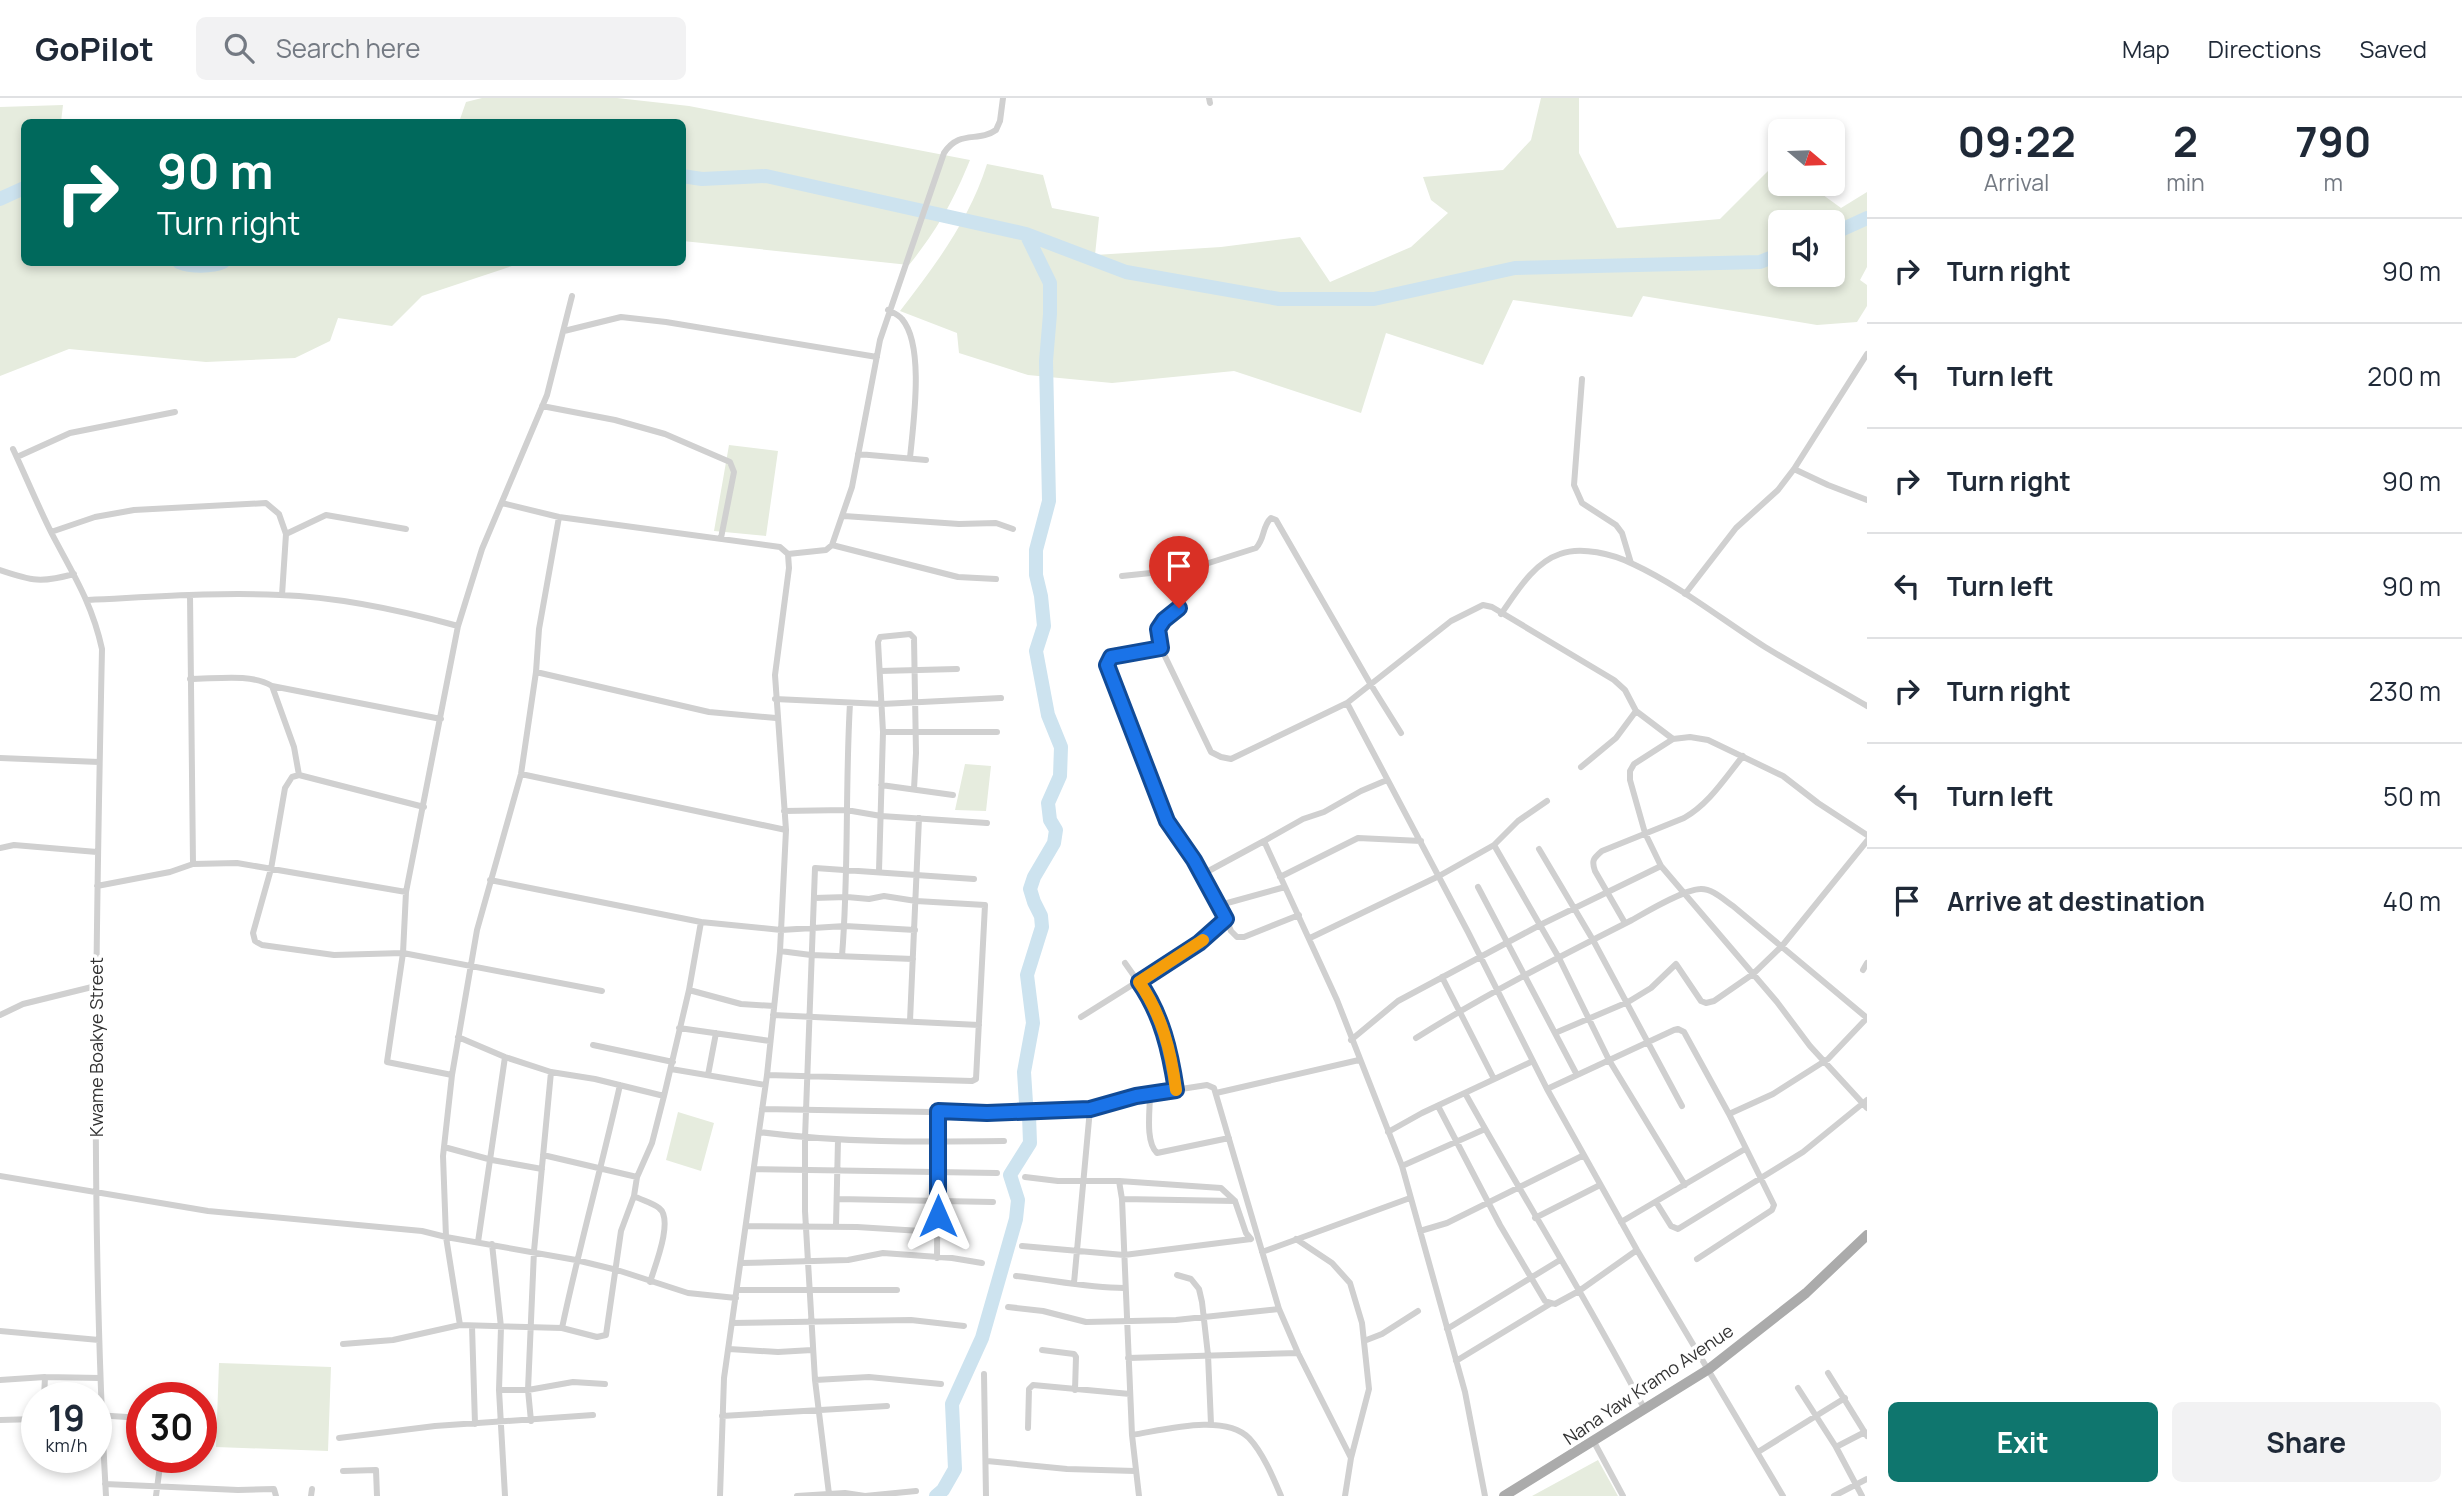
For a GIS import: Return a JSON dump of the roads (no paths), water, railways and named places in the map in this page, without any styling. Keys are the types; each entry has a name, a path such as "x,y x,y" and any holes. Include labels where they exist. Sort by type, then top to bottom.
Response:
{"main road":[{"name":"Nana Yaw Kramo Avenue","path":"1504,1496 1709,1369 1806,1293 1867,1235"}],"street":[{"path":"502,503 559,517 779,547 788,554 826,550 832,545 844,516 888,310 944,152 960,137 993,133 1000,121 1003,98"},
{"path":"452,1075 387,1062 403,953 406,892 458,625 482,550 542,406 572,296"},
{"path":"888,310 902,319 912,340 917,393 910,458"},
{"path":"564,331 621,317 877,357"},
{"path":"1685,594 1736,528 1778,490 1794,469 1867,354"},
{"path":"1582,379 1574,485 1582,503 1616,525 1622,533 1631,563"},
{"path":"542,406 615,420 665,434 730,462 734,472 721,538"},
{"path":"17,457 70,433 175,412"},
{"name":"Kwame Boakye Street","path":"13,449 51,532 88,600 96,620 102,649 96,886 96,1193 100,1382"},
{"path":"858,454 926,460"},
{"path":"1794,469 1867,500"},
{"path":"51,532 95,517 134,510 266,503 279,514 286,534 282,595"},
{"path":"286,534 326,515 406,529"},
{"path":"844,516 959,524 996,523 1013,529"},
{"path":"460,1325 446,1237 444,1147 452,1075 477,930 521,774 536,672 539,629 559,517"},
{"path":"1174,574 1256,548 1260,544 1267,522 1271,518 1276,520 1401,733"},
{"path":"832,545 958,577 996,579"},
{"path":"1501,614 1525,580 1558,554 1571,551 1597,552 1631,563 1867,706"},
{"path":"720,1496 722,1416 729,1349 767,1075 780,951 786,830 775,676 789,568 788,554"},
{"path":"0,570 35,581 74,574"},
{"path":"1122,576 1170,571 1174,574 1181,603 1158,629 1161,648 1211,752 1221,757 1231,759 1347,704 1451,621 1483,605 1614,680 1625,690 1636,712 1673,739"},
{"path":"88,600 190,595 282,595 349,602 458,625"},
{"path":"190,595 193,864"},
{"path":"879,871 883,704 878,642 880,637 890,635 913,635 914,789"},
{"path":"1161,648 1111,657 1107,665 1163,812 1203,874 1231,931 1237,937 1244,937 1299,915"},
{"path":"880,671 957,669"},
{"path":"536,672 709,712 776,718"},
{"path":"190,680 252,679 272,686 441,719"},
{"path":"272,686 294,747 299,775"},
{"path":"775,699 850,704 914,704 1001,698"},
{"path":"842,956 847,897 846,810 850,704"},
{"path":"1347,704 1421,841 1547,1089 1620,1222 1783,1496"},
{"path":"1581,766 1616,738 1636,712"},
{"path":"883,732 997,732"},
{"path":"1656,1202 1671,1226 1678,1229 1803,1152 1866,1104 1810,1046 1661,866 1645,833 1630,780 1630,771 1634,764 1673,739 1690,737 1708,740 1783,776 1867,835"},
{"path":"1625,923 1595,871 1592,863 1594,858 1602,850 1695,812 1705,804 1743,756"},
{"path":"0,758 99,762"},
{"path":"521,774 786,830"},
{"path":"424,807 299,775 292,777 285,788 271,869 253,933 255,941 262,945 334,955 403,953 602,991"},
{"path":"1203,874 1303,819 1324,812 1387,780"},
{"path":"881,785 953,795"},
{"path":"1310,938 1439,876 1494,845 1518,821 1548,801"},
{"path":"784,811 846,810 881,816 987,823"},
{"path":"910,1021 919,818"},
{"path":"1280,877 1358,838 1421,841"},
{"path":"1264,841 1337,1000 1402,1166 1465,1392 1485,1496"},
{"path":"1555,1033 1628,1002 1655,985 1676,964 1701,1001 1714,1001 1753,974 1782,946 1867,841"},
{"path":"0,848 14,845 97,852"},
{"path":"1494,845 1559,958 1609,1060 1685,1185"},
{"path":"1539,849 1628,1002 1682,1106"},
{"path":"96,886 193,864 237,863 406,892"},
{"path":"1351,1040 1398,1001 1574,907 1661,866"},
{"path":"829,1494 812,1350 804,1170 815,868 974,879"},
{"path":"490,880 701,922 780,930 845,926 915,930"},
{"path":"1220,905 1285,887"},
{"path":"1478,887 1577,1075"},
{"path":"1416,1038 1497,990 1625,923 1699,889 1713,893 1733,906 1867,1018 1825,1060 1773,1094 1729,1114"},
{"path":"767,1075 975,1081 986,907 982,904 916,901 894,896 869,899 814,898"},
{"path":"1081,1017 1199,943 1226,919"},
{"path":"342,1344 393,1340 460,1325 562,1328 597,1337 606,1335 621,1231 634,1196 637,1177 652,1143 689,990 701,922"},
{"path":"780,951 811,955 913,959"},
{"path":"1125,962 1158,1017 1169,1046 1176,1090"},
{"path":"1442,977 1494,1079"},
{"path":"0,1015 23,1004 96,986"},
{"path":"689,990 741,1004 774,1006"},
{"path":"773,1015 979,1025"},
{"path":"679,1028 770,1041"},
{"path":"1547,1089 1674,1030 1681,1030 1729,1114 1774,1208 1697,1259"},
{"path":"708,1075 716,1033"},
{"path":"458,1037 505,1057 551,1072 664,1096"},
{"path":"593,1045 708,1075 765,1085"},
{"path":"478,1242 505,1057"},
{"path":"1216,1093 1359,1060"},
{"path":"1388,1132 1533,1061"},
{"path":"531,1421 528,1390 534,1251 551,1072"},
{"path":"562,1328 576,1260 621,1085"},
{"path":"762,1110 987,1113 1090,1109 1150,1094 1207,1085 1214,1088 1279,1309 1351,1458"},
{"path":"1465,1093 1517,1188 1610,1342 1645,1410"},
{"path":"1150,1094 1151,1139 1153,1149 1157,1153 1229,1138"},
{"path":"1438,1106 1488,1202 1545,1301 1550,1304"},
{"path":"1074,1283 1090,1109"},
{"path":"937,1258 938,1111"},
{"path":"1402,1166 1485,1129"},
{"path":"759,1132 805,1138 899,1143 1004,1141"},
{"path":"836,1226 838,1140"},
{"path":"444,1147 542,1168"},
{"path":"1620,1222 1745,1149"},
{"path":"543,1155 637,1177"},
{"path":"1420,1231 1447,1223 1584,1155"},
{"path":"754,1169 997,1173"},
{"path":"0,1176 208,1211 415,1230 576,1260 688,1293 897,1290"},
{"path":"1025,1177 1215,1186 1227,1191 1235,1201 1246,1233 1261,1249"},
{"path":"1119,1181 1132,1435 1139,1496"},
{"path":"1535,1218 1600,1185"},
{"path":"634,1196 660,1208 666,1217 666,1227 650,1282"},
{"path":"1261,1249 1410,1198"},
{"path":"836,1199 993,1202"},
{"path":"1122,1199 1235,1201"},
{"path":"747,1226 836,1226 937,1232"},
{"path":"1022,1246 1124,1255 1251,1239"},
{"path":"1296,1239 1332,1263 1350,1283 1362,1323 1369,1390 1351,1458 1345,1496"},
{"path":"492,1244 501,1326 499,1390 505,1496"},
{"path":"1456,1361 1550,1304 1579,1291 1637,1250"},
{"path":"742,1263 848,1260 883,1254 982,1263"},
{"path":"1447,1329 1560,1260"},
{"path":"1177,1275 1191,1279 1199,1289 1208,1355 1210,1424"},
{"path":"1016,1276 1074,1283 1085,1287 1124,1288"},
{"path":"1008,1307 1043,1311 1086,1322 1204,1317 1279,1309"},
{"path":"1364,1341 1382,1334 1418,1311"},
{"path":"732,1323 911,1320 964,1326"},
{"path":"472,1326 475,1424"},
{"path":"0,1331 99,1340"},
{"path":"729,1349 778,1352 812,1350"},
{"path":"1042,1350 1074,1354 1075,1390"},
{"path":"1128,1358 1298,1353"},
{"path":"1828,1373 1866,1434 1836,1447"},
{"path":"984,1374 986,1496"},
{"path":"45,1377 45,1382"},
{"path":"815,1381 869,1377 941,1384"},
{"path":"0,1380 100,1378"},
{"path":"499,1390 528,1390 573,1382 605,1384"},
{"path":"1028,1428 1030,1387 1130,1394"},
{"path":"1798,1388 1836,1447 1862,1496"},
{"path":"1758,1452 1845,1398"},
{"path":"722,1416 887,1406"},
{"path":"339,1438 593,1415"},
{"path":"0,1420 21,1419"},
{"path":"1132,1435 1210,1424 1230,1427 1248,1437 1261,1455 1281,1496"},
{"path":"1594,1442 1623,1496"},
{"path":"987,1461 1067,1469 1135,1471"},
{"path":"342,1471 376,1470 377,1496"},
{"name":"Kwame Boakye Street","path":"104,1473 106,1496"},
{"path":"156,1496 159,1473"},
{"path":"1834,1496 1867,1479"},
{"path":"105,1484 274,1489 276,1496"},
{"path":"797,1496 845,1493 865,1496 916,1491"}],"waterway":[{"path":"686,177 702,179 766,176 1026,234 1126,272 1279,299 1374,299 1515,268 1760,262 1768,259"},
{"path":"0,199 21,189"},
{"path":"1845,228 1867,218"},
{"path":"1026,234 1050,283 1046,361 1049,501 1036,550 1036,575 1044,626 1036,651 1048,715 1061,747 1060,776 1048,803 1050,820 1056,830 1054,843 1030,889 1041,916 1042,927 1027,975 1033,1023 1024,1072 1026,1103"},
{"path":"936,1496 943,1490 955,1469 952,1404 982,1338 1016,1219 1018,1200 1010,1175 1030,1143 1029,1115"}]}
